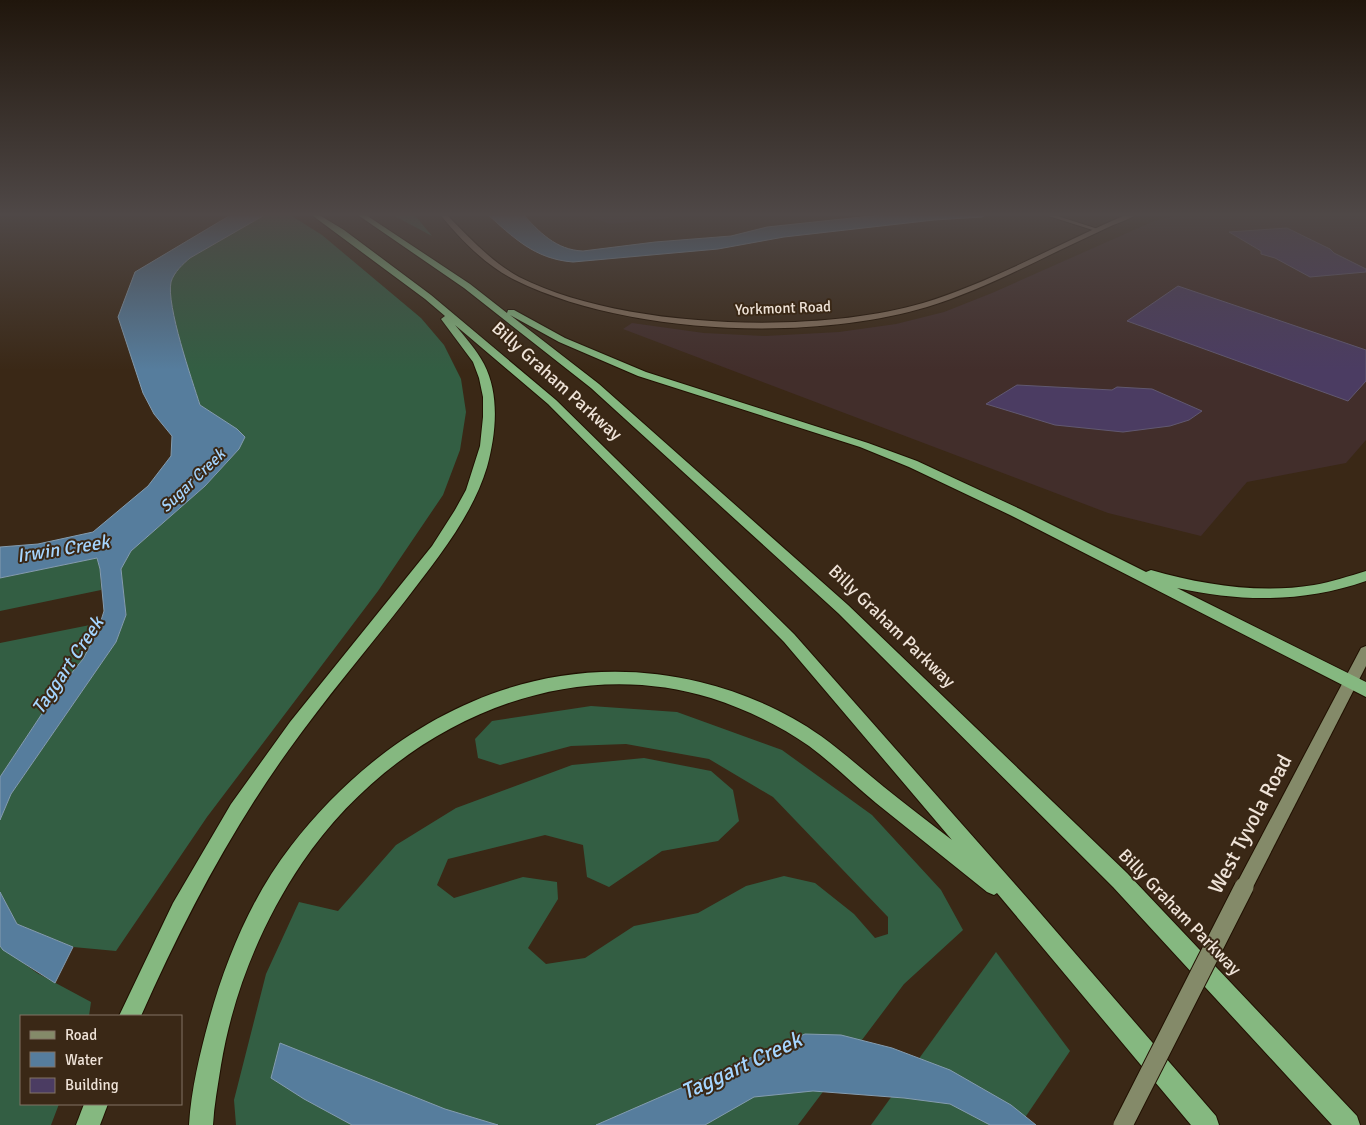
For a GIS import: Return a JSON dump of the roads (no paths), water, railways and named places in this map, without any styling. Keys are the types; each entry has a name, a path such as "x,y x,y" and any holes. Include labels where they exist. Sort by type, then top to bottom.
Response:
{"highway":[{"name":"Billy Graham Parkway","path":"386,266 428,297 552,402 789,638 1022,907 1207,1125"},
{"name":"Billy Graham Parkway","path":"436,266 467,286 595,386 843,609 1120,880 1348,1125"},
{"path":"467,286 571,344 642,374 864,445 913,464 991,500 1115,562 1358,687"},
{"path":"130,1015 163,941 211,852 235,814 283,745 427,562 455,523 472,490 487,444 489,418 487,394 481,369 468,348 428,297"},
{"path":"1115,562 1154,576 1195,586 1256,593 1316,591 1346,584 1366,576"},
{"path":"201,1125 216,1032 234,974 252,929 298,852 334,809 373,771 394,755 435,727 478,706 534,686 598,677 641,677 703,688 772,716 807,736 1022,907"},
{"path":"88,1125 96,1105"}],"main road":[{"name":"West Tyvola Road","path":"1123,1125 1244,887 1358,687 1366,652"}],"street":[{"name":"Yorkmont Road","path":"496,266 518,279 551,293 628,313 725,324 776,324 872,316 923,305 975,286 1020,266"}],"water":[{"path":"146,266 182,266 174,275 170,293 181,343 200,405 237,429 245,437 239,449 205,486 131,551 121,569 126,615 116,642 11,794 0,820 0,777 57,691 83,659 97,633 104,611 100,569 97,558 0,578 0,547 38,544 93,532 148,486 171,456 172,436 154,414 143,393 118,317 135,272"},
{"path":"0,892 17,924 73,947 55,983 3,950 0,946"},
{"name":"Taggart Creek","path":"805,1034 841,1035 892,1048 950,1070 1011,1105 1036,1125 990,1125 950,1104 904,1098 813,1091 754,1097 705,1125 596,1125"},
{"path":"280,1043 445,1109 498,1125 352,1125 304,1099 271,1078"}],"water label":[{"name":"Sugar Creek","path":"192,480"},
{"name":"Irwin Creek","path":"63,548"}]}
